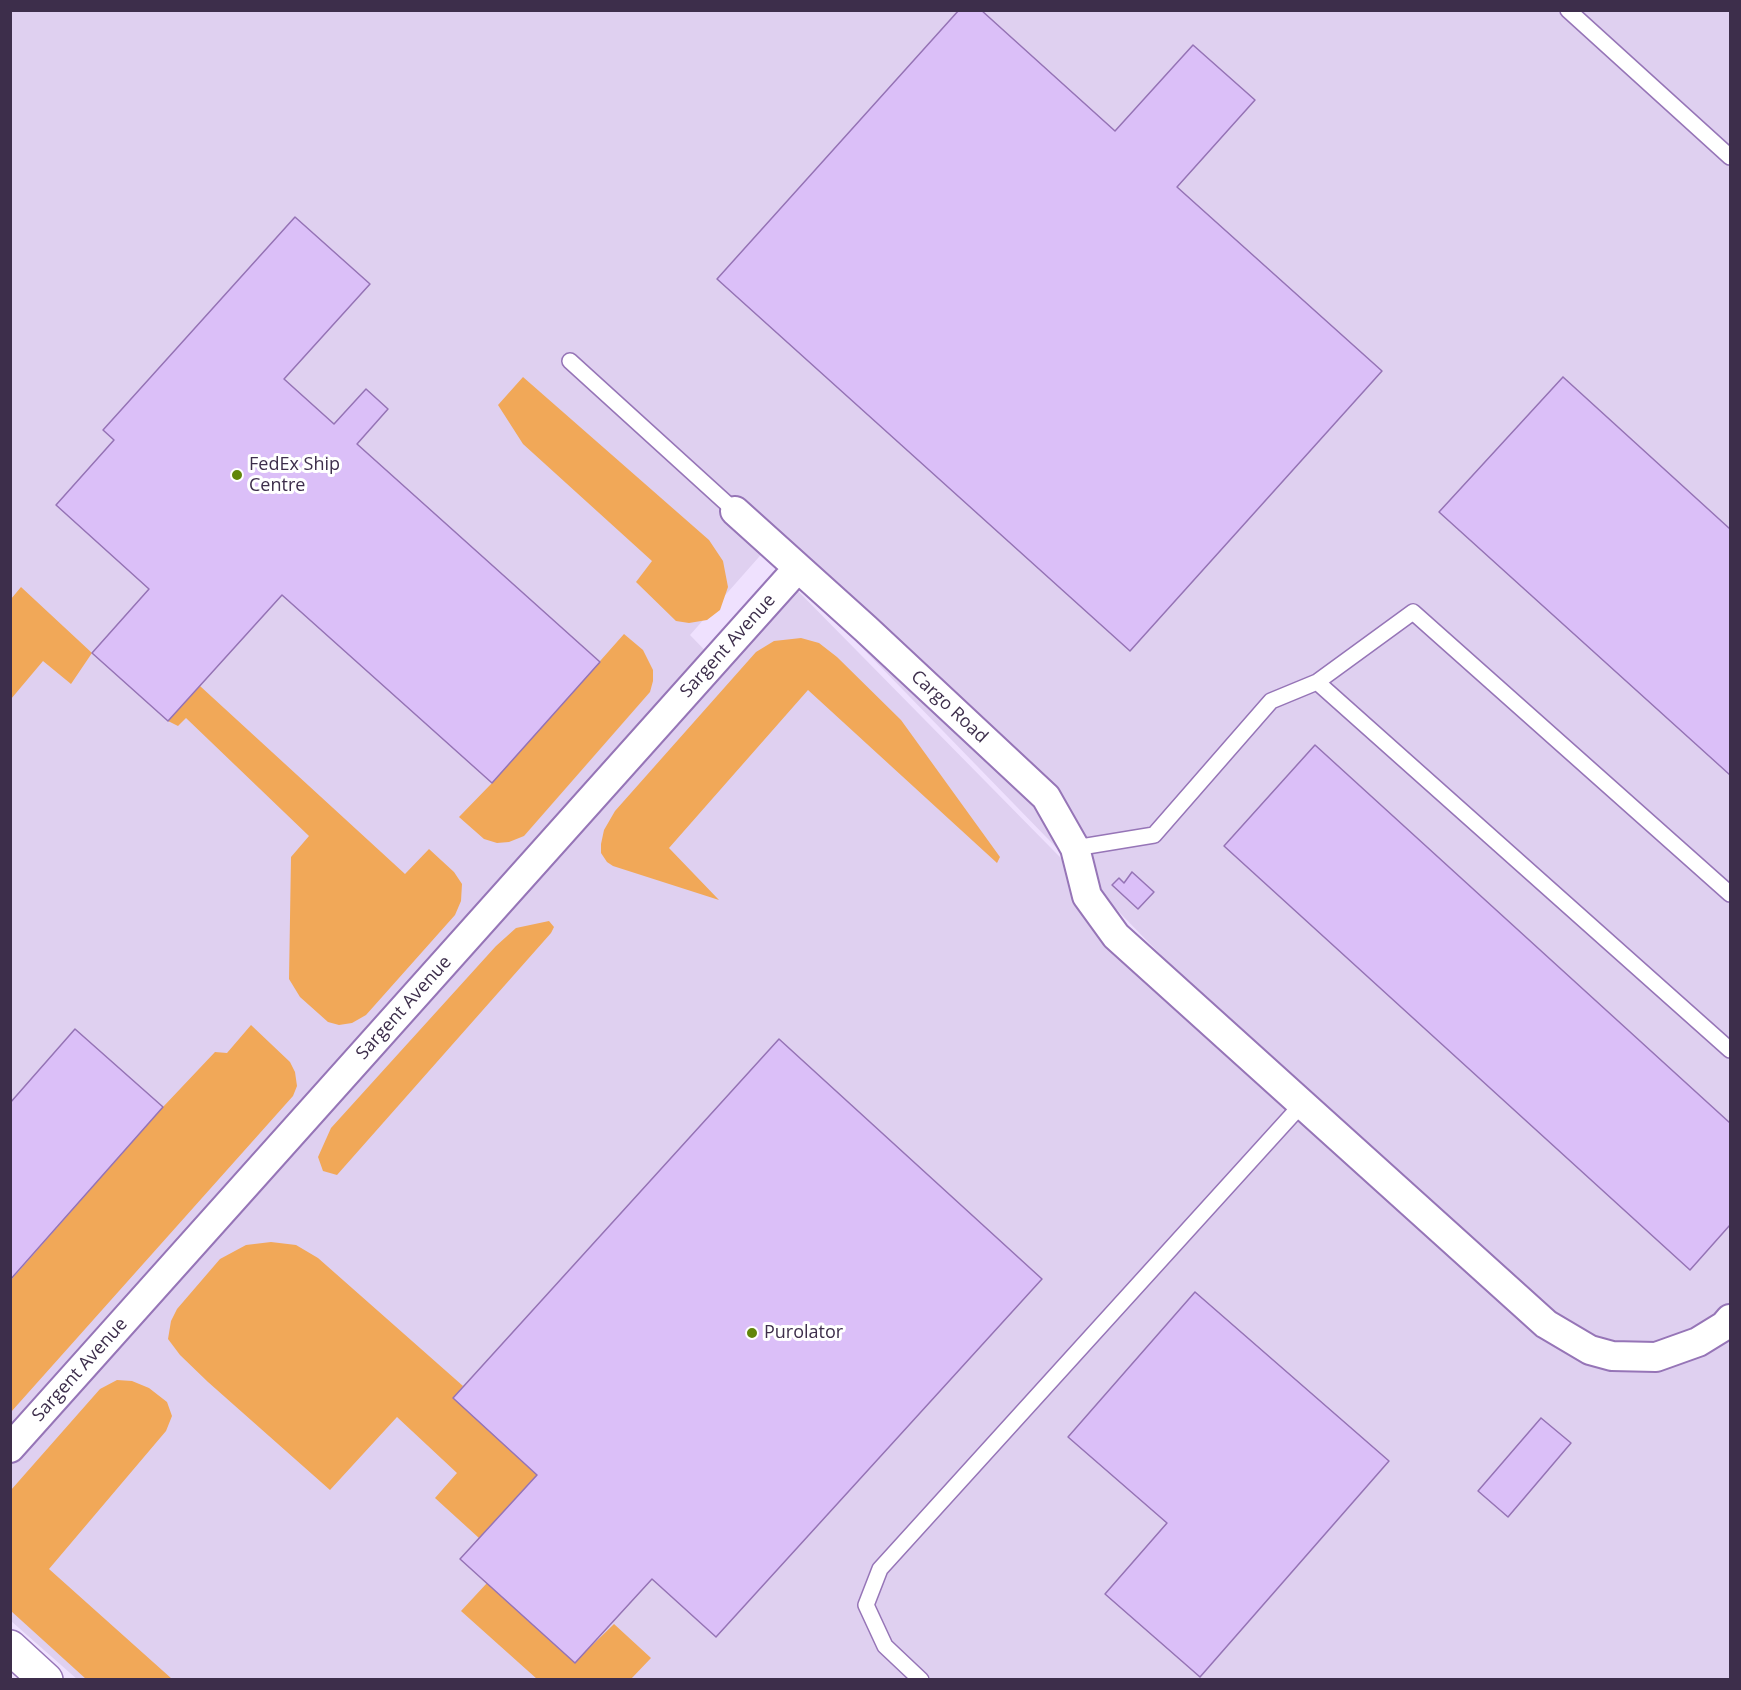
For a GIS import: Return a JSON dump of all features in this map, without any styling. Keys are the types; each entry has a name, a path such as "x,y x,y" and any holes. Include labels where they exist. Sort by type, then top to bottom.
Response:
{"street":[{"name":"Cargo Road","path":"735,511 1046,797 1075,848 1087,896 1116,936 1546,1324 1590,1350 1612,1356 1656,1357 1698,1342 1731,1319"},
{"name":"Sargent Avenue","path":"10,1448 798,568"},
{"path":"10,1647 46,1680"}],"lane":[{"path":"1568,10 1731,157"},
{"path":"570,361 735,511"},
{"path":"1075,848 1154,835 1271,701 1317,682 1413,612 1731,894"},
{"path":"1317,682 1731,1050"},
{"path":"921,1680 885,1646 866,1605 880,1569 1303,1103"}],"shaded area":[{"path":"11,11 1730,11 1730,1679 78,1680 11,1621","holes":["766,549 1439,1241 795,588 724,670 690,635"]},
{"path":"523,377 709,540 723,561 728,587 720,610 707,620 689,623 676,621 636,582 652,561 523,444 498,405"},
{"path":"21,587 92,653 71,684 43,661 11,699 11,599"},
{"path":"624,634 643,650 653,670 650,692 524,836 509,842 497,843 484,839 459,817"},
{"path":"801,638 819,643 837,657 901,720 1000,857 997,863 808,690 669,848 719,900 613,866 607,862 601,853 601,844 604,830 615,811 756,652 774,641"},
{"path":"200,686 405,874 429,849 454,872 462,884 461,901 455,915 366,1015 352,1023 339,1025 328,1022 300,997 289,979 291,857 309,836 186,718 178,726 168,721"},
{"path":"549,921 554,927 551,933 337,1175 323,1171 318,1157 331,1128 496,946 516,928"},
{"path":"251,1025 290,1062 295,1072 297,1086 293,1096 11,1412 11,1280 163,1107 215,1052 227,1053"},
{"path":"271,1242 296,1245 318,1258 463,1386 453,1398 537,1475 479,1538 435,1498 457,1473 397,1417 330,1490 208,1382 180,1355 168,1339 171,1321 177,1309 220,1259 246,1245"},
{"path":"117,1380 132,1381 149,1388 167,1402 172,1416 166,1431 49,1569 172,1679 86,1679 11,1611 11,1490 100,1389"},
{"path":"487,1583 577,1660 614,1624 651,1658 631,1679 537,1679 461,1611"}],"building":[{"path":"959,10 981,10 1115,131 1193,45 1255,100 1177,187 1382,371 1130,651 717,279"},
{"name":"FedEx Ship Centre","path":"295,217 370,284 284,379 334,424 366,389 388,409 357,444 600,662 492,783 282,595 168,721 92,653 149,589 56,505 114,440 103,430"},
{"path":"1563,377 1730,529 1730,775 1439,512"},
{"path":"1315,745 1730,1123 1730,1225 1690,1270 1224,846"},
{"path":"1132,872 1154,892 1138,909 1112,885 1119,878 1124,883"},
{"path":"75,1029 163,1107 10,1280 10,1103"},
{"name":"Purolator","path":"779,1039 1042,1279 716,1637 652,1579 575,1663 460,1559 537,1475 453,1398"},
{"path":"1195,1292 1389,1461 1200,1677 1105,1594 1167,1523 1068,1437"},
{"path":"1541,1418 1571,1443 1508,1517 1478,1491"}],"place":[{"name":"FedEx Ship Centre","path":"237,475"},
{"name":"Purolator","path":"752,1333"}]}
